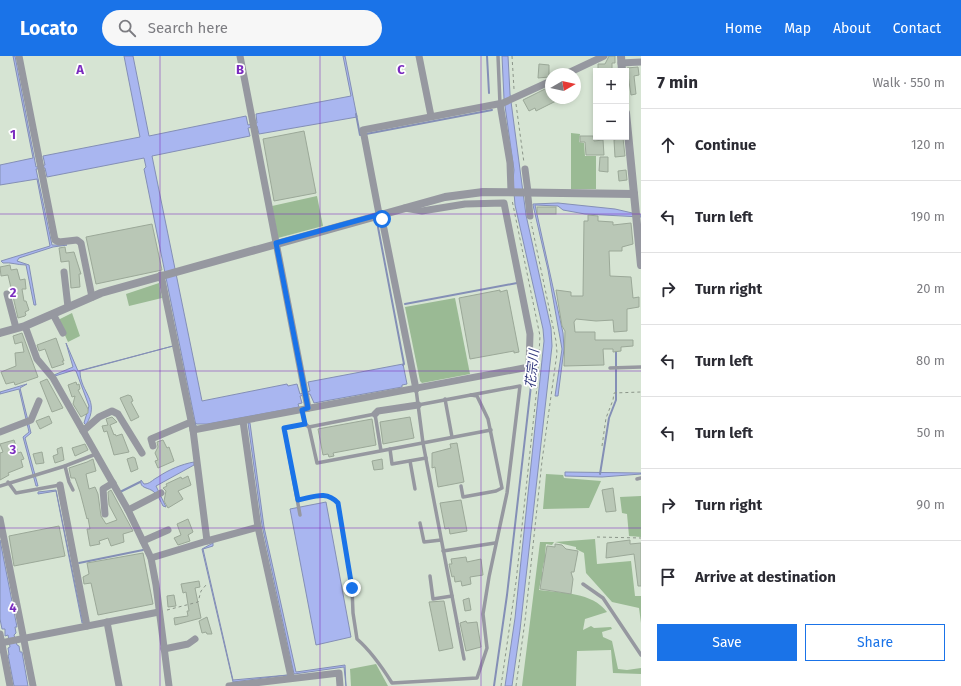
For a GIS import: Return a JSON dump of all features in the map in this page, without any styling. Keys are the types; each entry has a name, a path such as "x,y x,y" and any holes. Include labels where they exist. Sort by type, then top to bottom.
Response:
{"street":[{"path":"19,56 55,240 59,242 77,240 81,243 92,297"},
{"path":"240,56 276,243 305,409"},
{"path":"419,56 431,116"},
{"path":"579,68 604,56"},
{"path":"621,63 641,62"},
{"path":"416,388 363,130 501,103 545,84"},
{"path":"501,103 510,163 512,194"},
{"path":"629,133 638,194 641,265"},
{"path":"525,169 530,216"},
{"path":"0,333 26,326 92,297 163,275 403,207 464,194 638,194"},
{"path":"193,430 529,367 530,334 504,203 465,204 422,212 403,207"},
{"path":"64,272 68,307"},
{"path":"163,275 193,430 207,541"},
{"path":"7,294 16,328"},
{"path":"53,314 63,333"},
{"path":"26,326 37,359 52,378 83,431 128,510 151,558 169,686"},
{"path":"0,432 31,420 39,401"},
{"path":"375,414 378,411 418,405"},
{"path":"83,431 98,417 112,411 118,414 142,453"},
{"path":"243,421 258,527 291,677"},
{"path":"153,446 151,440 191,422"},
{"path":"105,514 103,489 113,484"},
{"path":"60,485 87,626"},
{"path":"128,510 161,493"},
{"path":"0,519 21,639 33,686"},
{"path":"151,558 258,527"},
{"path":"143,541 168,530"},
{"path":"2,643 159,612"},
{"path":"107,622 119,686"},
{"path":"0,634 10,686"},
{"path":"164,649 188,644 195,638"},
{"path":"229,686 339,672 340,686"}],"lane":[{"path":"498,56 501,103"},
{"path":"610,368 641,367"},
{"path":"298,500 327,494 338,503 352,588 353,613 357,639 366,647 392,683 477,678 486,648 483,614 507,493 520,386 418,405"},
{"path":"416,388 423,443 464,659"},
{"path":"461,486 463,497 496,491 502,488 488,419 477,396 471,394"},
{"path":"445,399 452,437"},
{"path":"305,409 305,424"},
{"path":"300,515 284,428 305,424 310,427 375,414 381,451"},
{"path":"310,427 317,463 491,430"},
{"path":"390,449 392,464 426,458"},
{"path":"0,486 8,482 65,466 96,454"},
{"path":"410,461 415,489"},
{"path":"65,466 72,490"},
{"path":"8,482 16,493 60,485"},
{"path":"420,523 424,542 441,540"},
{"path":"443,551 496,543"},
{"path":"430,576 434,599 452,596"},
{"path":"583,584 603,598 641,655"}],"path":[{"path":"512,56 514,98 525,169"},
{"path":"501,686 514,597 536,394 540,336 512,194"},
{"path":"516,686 525,621 542,461 557,353 556,341 530,216"},
{"path":"602,446 606,418 614,393 641,392"},
{"path":"597,537 641,538"},
{"path":"159,612 198,602 201,591 206,584"}],"green space":[{"path":"571,133 580,134 579,142 584,143 585,156 596,156 596,189 571,189"},
{"path":"317,196 323,226 278,238 272,206"},
{"path":"159,283 162,298 129,306 126,294"},
{"path":"455,298 470,374 422,383 420,381 405,307"},
{"path":"72,313 80,336 68,342 58,320"},
{"path":"546,474 563,475 564,478 601,481 589,508 543,509"},
{"path":"641,496 641,537 629,536 627,514 622,513 620,497"},
{"path":"595,539 597,564 631,561 635,596 641,596 641,623 639,608 612,602 586,573 584,553 576,549 576,547 555,542"},
{"path":"540,542 554,542 552,545 546,544 545,555 549,556 547,563 544,562 542,572 545,573 545,579 541,579 539,590 567,593 585,597 601,605 607,612 585,619 583,630 591,626 594,628 611,627 612,629 602,632 603,637 612,641 618,669 627,670 641,668 641,674 613,673 611,650 577,651 576,686 522,686"},
{"path":"376,664 388,686 351,686 350,669"}],"water":[{"path":"13,56 15,56 36,167 45,165 43,156 140,137 124,56 133,56 149,136 246,116 248,125 257,123 256,114 351,96 343,56 345,56 357,117 259,134 257,126 248,128 250,136 152,156 202,401 287,384 288,386 297,384 300,394 310,391 308,382 403,364 407,384 402,385 402,387 314,403 310,394 300,396 302,403 298,404 299,407 207,424 195,423 144,169 146,167 144,158 47,177 45,168 36,169 52,245 67,245 53,247 19,258 17,261 29,265 36,305 34,305 26,265 3,263 1,261 50,246 37,179 0,185 0,165 33,158"},
{"path":"502,56 508,56 510,94 526,215 551,328 552,346 520,630 512,686 505,686 515,618 544,341 543,329 515,205 513,180 514,170 504,99"},
{"path":"558,203 615,209 641,215 641,217 585,214 563,210 558,206 535,205 563,333 564,349 558,396 555,396 562,349 548,270 533,204"},
{"path":"66,343 78,371 173,346 80,371 83,385 91,403 90,416 86,425 84,423 89,406 76,371 74,370 55,376 54,375 73,367"},
{"path":"27,384 20,388 31,433 25,438 38,486 36,486 23,437 29,432 19,389 0,394 0,392"},
{"path":"248,423 250,423 264,527 296,672 345,665 346,686 344,667 294,674 262,525"},
{"path":"194,462 194,465 156,486 166,507 163,506 152,490 141,485 141,480 144,484 148,483 162,474 185,464"},
{"path":"565,472 641,474 602,477 565,476"},
{"path":"56,490 83,623 56,491 38,494 38,492"},
{"path":"326,502 351,637 316,645 290,509"},
{"path":"0,540 17,627 15,627 16,633 14,635 20,652 22,652 28,686 14,686 8,655 8,648 10,647 8,635 5,636 5,629 2,629 0,619"},
{"path":"213,543 213,546 203,549 233,680 288,675 233,682 202,549"}],"building":[{"path":"609,56 615,56 615,63 612,63 612,68 598,68 598,64 605,64"},
{"path":"539,64 549,65 549,68 545,68 545,77 538,78"},
{"path":"638,67 639,75 634,76 636,94 631,95 629,68 627,68"},
{"path":"545,89 545,104 550,104 536,111 535,108 529,111 523,100"},
{"path":"304,131 316,193 274,201 263,139"},
{"path":"580,136 593,136 594,141 603,140 604,155 586,155 585,142 580,142"},
{"path":"614,140 623,140 625,156 615,157"},
{"path":"600,157 608,157 608,172 599,171"},
{"path":"626,170 627,180 619,181 618,171"},
{"path":"537,207 556,207 556,214 537,214"},
{"path":"588,215 598,216 598,221 613,222 613,225 631,223 633,244 622,247 622,251 609,251 610,276 631,277 633,298 639,297 639,307 627,309 627,331 614,332 613,320 596,321 576,319 574,322 575,332 595,332 595,340 633,340 633,346 621,347 621,351 613,352 613,349 603,349 604,365 564,366 565,331 562,326 556,290 571,292 571,296 583,296 584,221 588,221"},
{"path":"152,224 162,270 96,284 86,237"},
{"path":"65,247 66,253 74,252 81,274 79,274 80,287 71,288 69,261 61,262 59,248"},
{"path":"10,265 11,270 17,269 20,280 25,279 26,289 22,289 24,301 26,301 29,310 25,312 25,316 18,318 8,275 1,276 0,267"},
{"path":"500,290 500,292 507,290 519,352 514,353 514,351 470,359 459,298"},
{"path":"22,333 38,377 15,385 14,382 6,384 1,372 16,366 15,353 24,352 22,342 15,344 13,336"},
{"path":"56,338 64,364 52,368 45,349 39,351 37,345"},
{"path":"47,379 63,408 52,412 40,382"},
{"path":"76,382 77,385 79,384 80,389 78,390 88,409 88,413 81,417 73,404 75,396 72,397 68,385"},
{"path":"128,395 131,396 133,401 131,402 139,417 131,421 120,398"},
{"path":"49,416 52,423 40,429 36,421"},
{"path":"112,417 117,422 110,425 114,435 115,434 116,436 122,434 129,452 114,455 107,431 104,432 102,426 108,425 106,419"},
{"path":"410,417 414,438 383,444 380,422"},
{"path":"372,419 376,445 333,453 334,456 329,457 328,454 323,455 318,429"},
{"path":"14,440 18,453 21,452 24,459 21,460 23,467 8,473 9,475 0,480 0,453 3,452 0,444"},
{"path":"163,440 167,448 169,447 174,461 158,468 155,461 158,460 155,453 158,447 157,442"},
{"path":"457,443 464,482 438,487 435,467 432,468 432,453 451,448 450,444"},
{"path":"85,444 88,450 75,456 72,448"},
{"path":"62,447 64,460 55,463 53,456 58,454 57,449"},
{"path":"42,452 44,463 36,464 33,454"},
{"path":"133,457 135,458 138,469 131,472 127,459"},
{"path":"93,459 96,471 86,474 89,489 95,487 98,494 101,516 106,524 117,520 109,505 108,492 111,490 133,531 123,534 124,542 111,546 108,538 99,541 100,544 90,546 87,529 90,529 88,518 87,519 75,478 71,478 69,468"},
{"path":"382,459 383,469 374,470 372,461"},
{"path":"188,476 191,485 178,491 183,499 168,508 164,501 166,491 163,488 167,486 166,484 181,477 182,479"},
{"path":"613,488 616,511 606,512 602,490"},
{"path":"461,500 467,531 450,534 449,528 445,529 440,503"},
{"path":"188,519 193,532 188,535 190,541 178,545 174,538 181,535 177,524"},
{"path":"59,526 65,556 14,566 9,536"},
{"path":"630,540 630,544 641,543 641,586 638,586 634,554 606,558 607,543"},
{"path":"555,544 562,545 566,549 578,551 574,572 571,572 573,579 571,594 540,589 547,546 555,547"},
{"path":"143,553 153,604 98,615 91,583 84,584 83,577 89,574 87,563"},
{"path":"466,557 467,562 481,559 483,575 470,577 471,584 462,586 461,581 455,582 454,576 452,577 449,564 452,564 451,559"},
{"path":"199,581 200,587 195,588 201,618 175,625 174,618 188,616 187,611 189,611 186,592 183,593 181,584"},
{"path":"174,595 176,606 168,607 167,596"},
{"path":"469,598 471,610 465,611 463,600"},
{"path":"444,601 453,648 439,651 429,602"},
{"path":"207,617 212,634 207,634 206,632 202,633 199,621"},
{"path":"466,621 467,623 477,622 481,647 466,651 460,623"}],"waterway":[{"path":"487,56 489,93"},
{"path":"366,134 492,110"},
{"path":"356,114 360,135 362,135"},
{"path":"377,222 403,365"},
{"path":"405,304 517,283"},
{"path":"600,474 609,418 616,400 616,351"},
{"name":"花宗川","path":"494,686 507,595 533,368 533,352"},
{"path":"120,492 140,482"},
{"path":"79,563 143,550"}],"route":[{"path":"352,588 338,503 327,494 298,500 284,428 305,424 302,410 308,408 276,243 381,214 382,219"}]}
